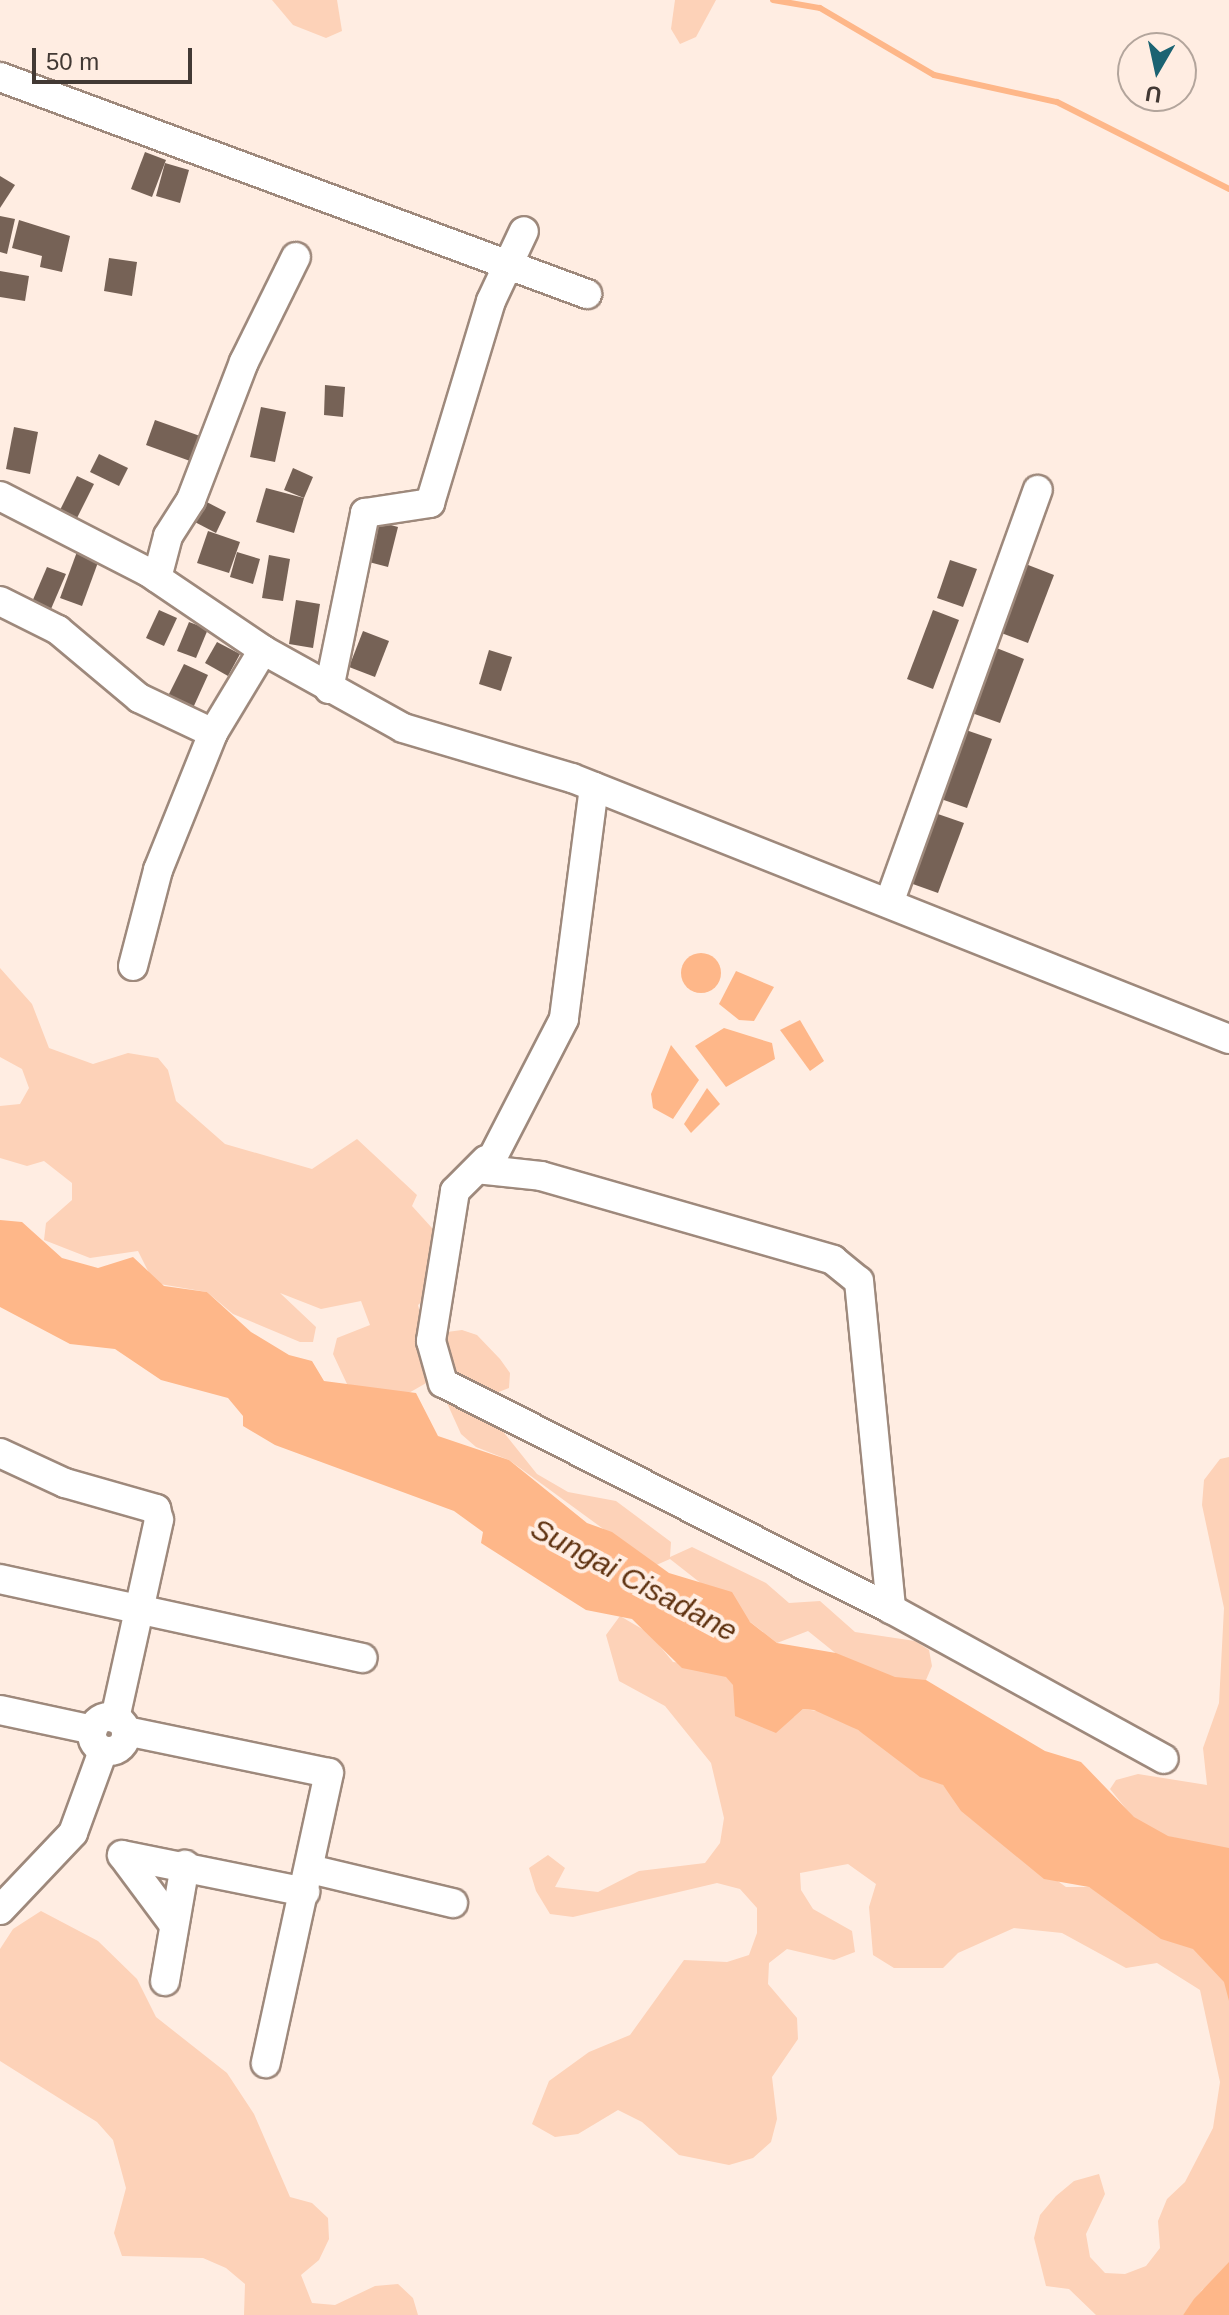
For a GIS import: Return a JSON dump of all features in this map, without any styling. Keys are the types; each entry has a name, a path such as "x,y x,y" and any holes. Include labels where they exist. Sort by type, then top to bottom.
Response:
{"street":[{"path":"0,77 587,294"},
{"path":"329,689 365,513 430,503 491,301 510,267 524,231"},
{"path":"157,578 168,536 206,467 244,362 296,257"},
{"path":"889,903 1038,490"},
{"path":"0,496 157,578 263,650 403,728 594,787 1229,1039"},
{"path":"0,601 58,630 139,698 213,733"},
{"path":"133,966 158,870 213,733 263,650"},
{"path":"594,787 564,1019 486,1160 455,1191 431,1341 443,1383 891,1609 1164,1759"},
{"path":"486,1160 488,1171 541,1176 833,1260 859,1281 891,1609"},
{"path":"0,1453 65,1483 156,1509 159,1520 109,1732 73,1833 0,1910"},
{"path":"0,1579 363,1658"},
{"path":"0,1710 329,1773 308,1881 266,2063"},
{"path":"174,1925 120,1860 127,1852 185,1865 453,1903"},
{"path":"165,1981 185,1865"}],"shaded area":[{"path":"272,0 337,0 342,31 326,38 293,25"},
{"path":"675,0 716,0 696,37 680,44 671,29"},
{"path":"0,968 32,1004 49,1048 93,1064 128,1053 158,1058 168,1070 176,1101 225,1144 312,1169 357,1139 417,1195 412,1206 442,1239 444,1282 418,1305 422,1321 432,1334 462,1330 477,1335 500,1359 510,1373 509,1388 478,1400 537,1474 568,1492 616,1501 671,1542 670,1557 692,1547 766,1583 789,1603 820,1601 855,1632 915,1641 929,1650 932,1666 926,1680 911,1687 849,1664 808,1631 777,1643 670,1559 654,1566 509,1460 476,1447 461,1434 442,1392 428,1382 400,1398 347,1384 333,1354 337,1338 370,1325 361,1301 321,1309 280,1293 316,1327 313,1342 300,1342 233,1314 207,1292 154,1283 138,1251 90,1258 44,1240 46,1223 72,1200 72,1183 44,1161 27,1166 0,1158 0,1106 20,1104 29,1088 22,1069 0,1057"},
{"path":"1229,1457 1229,1850 1144,1831 1110,1789 1116,1780 1138,1774 1207,1785 1203,1748 1219,1703 1224,1608 1202,1505 1204,1480 1220,1459"},
{"path":"620,1616 649,1633 673,1662 708,1666 794,1717 803,1709 825,1712 867,1735 943,1785 970,1818 1066,1887 1089,1887 1186,1931 1229,1984 1229,2272 1202,2290 1183,2315 1096,2315 1069,2289 1046,2286 1034,2238 1040,2215 1056,2196 1074,2181 1099,2174 1105,2194 1086,2234 1090,2257 1105,2273 1125,2274 1146,2266 1160,2248 1158,2221 1167,2199 1185,2182 1213,2128 1220,2082 1200,1990 1157,1963 1126,1968 1062,1933 1014,1928 958,1953 943,1968 894,1968 873,1955 869,1907 876,1884 848,1864 800,1873 801,1890 813,1909 852,1931 855,1952 834,1960 787,1949 769,1963 768,1984 797,2018 798,2039 772,2077 777,2119 771,2142 753,2158 729,2165 679,2155 642,2122 618,2110 578,2134 555,2137 532,2124 549,2081 589,2052 630,2035 684,1960 727,1962 749,1955 757,1933 757,1908 740,1889 717,1883 573,1917 550,1914 536,1891 529,1868 548,1855 565,1868 555,1887 598,1892 639,1871 705,1863 720,1843 724,1818 711,1763 665,1706 619,1681 606,1635"},
{"path":"41,1911 98,1941 137,1979 156,2017 227,2073 254,2114 290,2197 312,2203 328,2218 329,2239 319,2260 301,2275 312,2303 335,2305 375,2286 398,2284 413,2298 418,2315 244,2315 245,2284 226,2268 203,2258 122,2256 114,2233 126,2188 113,2140 97,2122 0,2061 0,1949 13,1929"}],"water":[{"path":"701,953 715,959 721,973 715,987 701,993 687,987 681,973 687,959"},
{"path":"736,971 774,987 754,1021 739,1020 719,1004"},
{"path":"800,1020 824,1061 810,1071 780,1030"},
{"path":"724,1028 772,1043 775,1059 726,1087 695,1046"},
{"path":"671,1045 699,1080 673,1119 653,1108 651,1094"},
{"path":"707,1088 720,1104 691,1133 684,1124"},
{"name":"Sungai Cisadane","path":"0,1220 22,1222 62,1258 98,1268 133,1257 164,1286 207,1292 251,1332 289,1355 312,1361 324,1381 416,1393 438,1436 509,1460 587,1523 612,1532 669,1573 732,1592 750,1622 777,1643 836,1653 895,1677 926,1680 1045,1751 1081,1762 1134,1817 1168,1836 1229,1848 1229,2001 1224,1982 1193,1949 1161,1939 1089,1887 1044,1879 961,1811 943,1785 920,1777 858,1730 814,1710 803,1709 776,1733 735,1716 733,1685 726,1677 682,1668 632,1619 586,1610 481,1543 483,1532 454,1511 275,1445 243,1426 243,1416 228,1398 161,1380 115,1349 70,1344 0,1307"},
{"path":"1229,2262 1229,2315 1183,2315 1194,2299"}],"building":[{"path":"145,152 166,160 152,197 131,189"},
{"path":"165,163 189,170 180,203 156,196"},
{"path":"0,176 15,185 0,208"},
{"path":"0,216 15,219 7,254 0,252"},
{"path":"19,220 70,236 62,272 40,267 42,256 12,248"},
{"path":"109,258 137,262 132,296 104,291"},
{"path":"0,271 29,276 25,301 0,297"},
{"path":"325,385 345,387 343,417 324,415"},
{"path":"261,407 286,412 275,462 250,457"},
{"path":"155,420 200,436 190,461 146,445"},
{"path":"14,427 38,432 30,474 6,469"},
{"path":"99,454 128,468 119,486 90,472"},
{"path":"293,468 313,477 304,498 284,490"},
{"path":"77,476 94,484 77,518 60,510"},
{"path":"266,488 304,498 294,533 256,522"},
{"path":"201,499 226,512 216,533 191,520"},
{"path":"376,521 398,527 388,567 365,561"},
{"path":"208,531 240,542 229,573 197,563"},
{"path":"78,549 100,557 82,606 60,598"},
{"path":"237,552 260,559 253,584 230,577"},
{"path":"269,555 290,559 283,601 262,598"},
{"path":"950,560 977,569 963,607 937,598"},
{"path":"1023,563 1054,575 1028,643 996,631"},
{"path":"47,567 66,574 51,609 32,602"},
{"path":"296,600 320,604 313,648 289,644"},
{"path":"159,610 177,618 164,646 146,638"},
{"path":"933,610 959,620 933,689 907,679"},
{"path":"189,622 208,629 196,658 177,651"},
{"path":"363,631 389,641 375,677 349,667"},
{"path":"217,642 240,654 228,676 205,663"},
{"path":"994,647 1024,659 1000,723 969,712"},
{"path":"489,650 512,657 501,691 479,684"},
{"path":"184,664 208,675 193,708 168,696"},
{"path":"963,729 992,739 967,808 938,798"},
{"path":"935,813 964,823 938,893 910,883"}],"waterway":[{"path":"773,0 820,8 934,75 1057,102 1229,189"}]}
